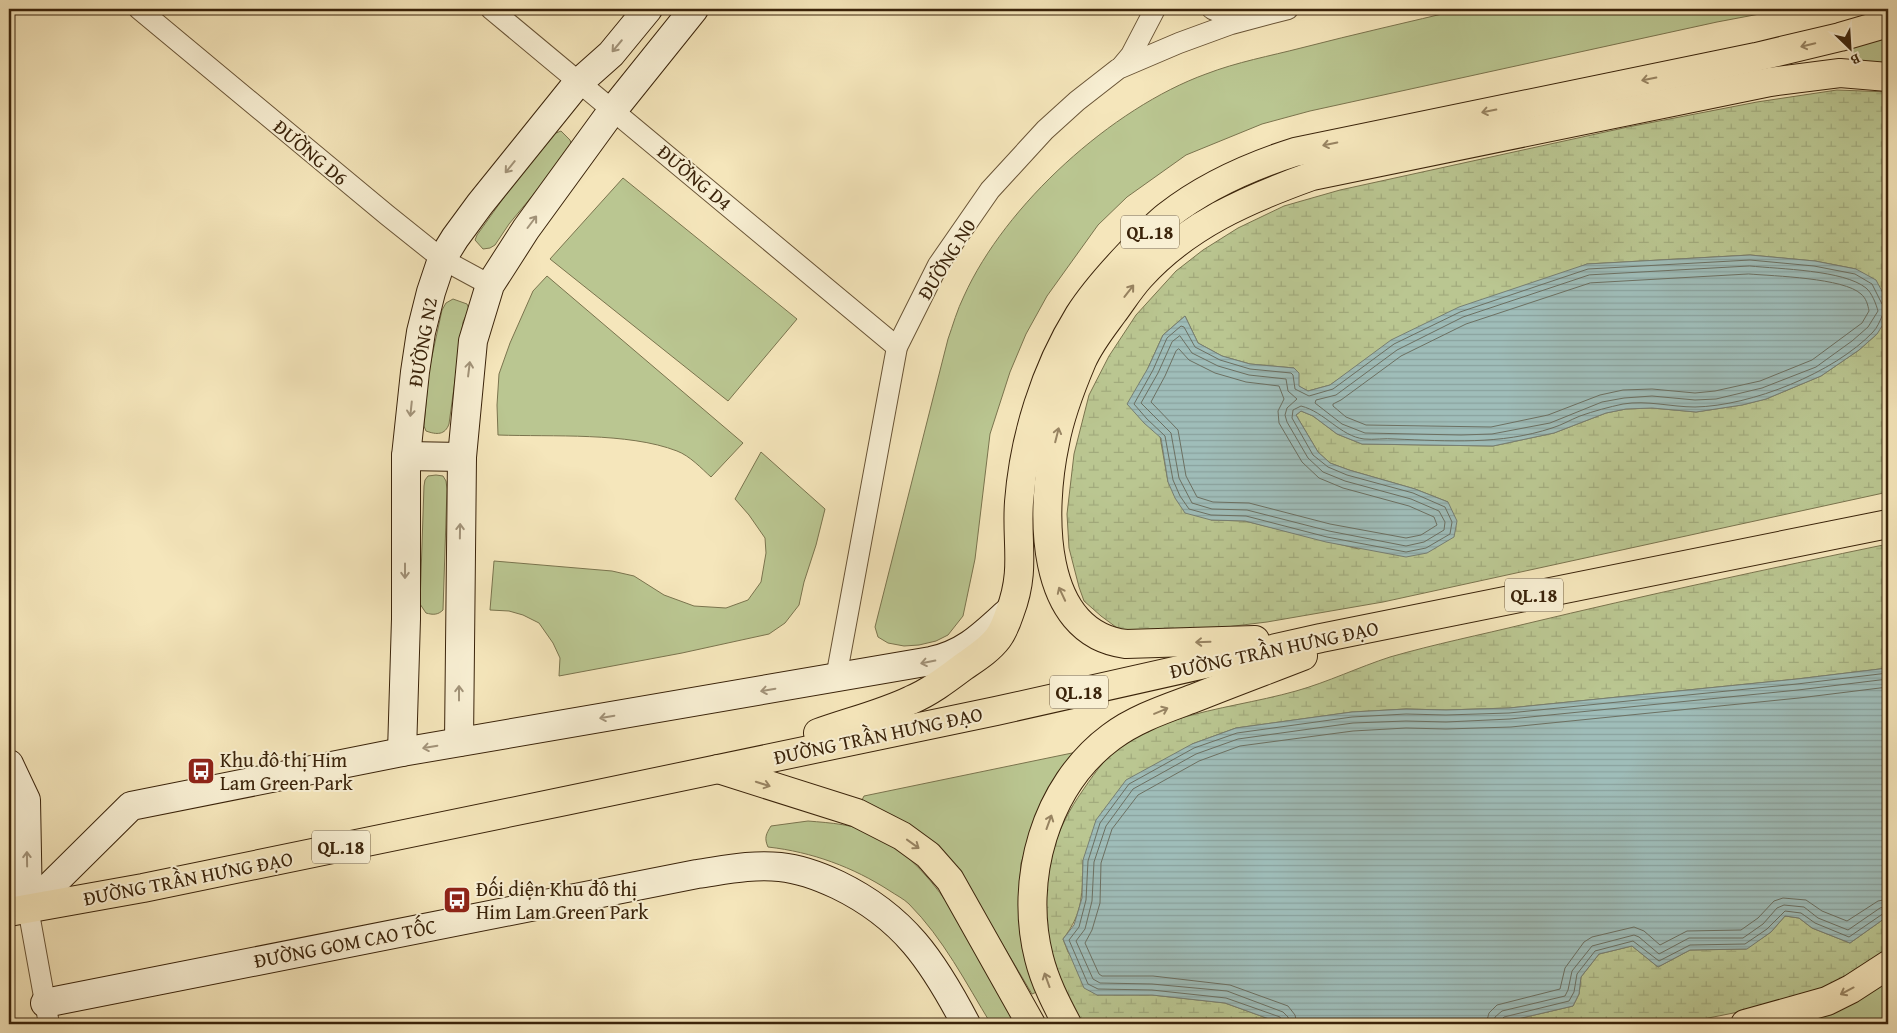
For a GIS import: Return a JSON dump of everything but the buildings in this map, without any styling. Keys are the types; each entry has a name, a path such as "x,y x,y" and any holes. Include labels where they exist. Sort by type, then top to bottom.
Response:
{"highway":[{"name":"QL.18","path":"710,770 906,703 922,695 988,648 999,636 1011,609 1020,573 1019,504 1022,477 1029,440 1046,380 1055,358 1079,315 1095,293 1146,236 1167,216 1236,174 1266,161 1295,152 1756,58 1888,23"},
{"path":"1321,638 1135,644 1112,642 1091,631 1074,614 1060,594 1051,559 1047,513 1050,471 1062,414 1083,359 1098,332 1126,294 1155,261 1198,228 1222,213 1252,199 1312,176 1770,82 1840,74 1888,77"},
{"name":"ĐƯỜNG TRẦN HƯNG ĐẠO","path":"18,910 143,888 996,711 1321,638 1888,524"},
{"path":"1067,1024 1047,982 1039,957 1033,890 1036,862 1053,810 1068,784 1083,764 1111,736 1133,723 1162,710 1385,625"},
{"path":"710,770 857,813 902,836 928,855 950,880 1031,1024"},
{"path":"1744,1024 1827,1001 1851,989 1888,965"}],"street":[{"name":"ĐƯỜNG D6","path":"139,9 442,259 490,285"},
{"name":"ĐƯỜNG D4","path":"491,9 897,347"},
{"name":"ĐƯỜNG N2","path":"402,752 406,619 406,456 421,332 431,292 442,259 480,204 580,82 611,54 648,9"},
{"path":"459,742 462,456 473,341 490,285 526,229 613,110 694,9"},
{"path":"1118,69 1132,54 1155,9"},
{"path":"1212,9 1237,17 1261,15"},
{"name":"ĐƯỜNG N0","path":"836,678 897,347 938,266 990,190 1045,130 1077,101 1118,69 1179,43 1261,15 1288,9"},
{"path":"406,456 462,456"},
{"path":"18,910 131,806 402,752 946,658 962,651 981,637 1011,609"},
{"path":"9,764 26,800 18,910"},
{"name":"ĐƯỜNG GOM CAO TỐC","path":"47,1014 697,874 751,866 781,867 815,874 866,900 888,916 908,935 924,955 941,980 966,1024"},
{"path":"9,873 47,1014"}],"green space":[{"path":"1463,9 1786,9 1717,22 1310,111 1262,124 1186,155 1127,197 1098,225 1047,296 1026,334 1010,372 990,434 975,559 963,616 948,635 936,641 904,646 888,643 878,637 875,627 948,339 955,318 982,262 1006,228 1034,195 1065,164 1099,135 1134,110 1170,90 1206,74 1254,59"},
{"path":"1888,35 1888,64 1857,61 1854,57 1851,45"},
{"path":"1837,90 1888,92 1888,492 1383,602 1267,622 1169,634 1124,633 1084,601 1069,548 1067,514 1074,454 1089,395 1109,356 1136,315 1176,271 1203,250 1238,228 1284,206 1340,190 1628,127 1757,102","holes":["1750,255 1815,261 1856,269 1877,334 1859,350 1821,376 1766,399 1742,405 1696,412 1652,408 1626,409 1606,413 1554,433 1493,446 1362,444 1337,434 1313,416 1301,411 1296,415 1318,452 1330,463 1415,489 1448,502 1359,549 1245,521 1211,520 1168,482 1148,368 1163,335 1185,316 1198,343 1222,356 1250,364 1294,368 1298,373 1298,386 1308,391 1330,385 1355,368 1587,264"]},
{"path":"561,131 570,140 572,146 509,224 495,245 483,249 475,240 477,235 551,135"},
{"path":"623,178 797,319 728,401 550,259"},
{"path":"547,276 743,443 711,477 686,456 657,445 613,438 498,435 499,374 510,343 533,291"},
{"path":"453,299 467,304 469,309 463,322 449,424 443,432 434,433 426,431 424,426 429,370 442,310 446,303"},
{"path":"761,452 825,509 799,605 785,623 769,634 682,653 559,676 560,658 553,643 539,623 509,611 490,610 494,561 612,571 634,576 664,595 694,606 726,608 748,600 761,582 766,553 765,538 735,499"},
{"path":"428,476 443,476 447,489 443,610 433,614 426,613 420,604 424,486"},
{"path":"1888,544 1888,668 1509,708 1406,709 1352,712 1236,728 1192,744 1083,860 1082,892 1078,911 1075,920 1063,939 1068,952 1097,995 1152,995 1225,1003 1283,1024 1081,1024 1066,994 1055,964 1048,935 1045,906 1047,877 1053,848 1065,819 1083,790 1110,754 1131,737 1178,719 1308,687 1390,657 1424,648 1570,613"},
{"path":"1077,752 1031,834 1021,863 1019,897 1039,991 1032,994 984,913 911,826 894,816 863,803 862,800 864,796"},
{"path":"808,821 842,825 867,831 899,850 920,870 958,918 1016,1024 991,1024 933,931 905,900 876,882 832,862 784,849 768,847 766,836 771,826"},
{"path":"1785,916 1799,918 1812,928 1850,943 1888,916 1888,953 1819,992 1779,1004 1678,1024 1496,1024 1573,1006 1579,994 1581,977 1599,954 1632,946 1658,967 1690,950 1746,949 1771,932"},
{"path":"1888,979 1888,1024 1790,1024"}],"water":[{"path":"1750,255 1815,261 1856,269 1876,280 1884,295 1887,307 1886,320 1877,334 1859,350 1821,376 1766,399 1742,405 1696,412 1652,408 1626,409 1606,413 1554,433 1493,446 1362,444 1337,434 1313,416 1301,411 1296,415 1318,452 1330,463 1415,489 1448,502 1457,521 1454,537 1427,553 1406,557 1326,542 1245,521 1211,520 1185,513 1175,498 1168,482 1161,438 1127,404 1148,368 1163,335 1185,316 1198,343 1222,356 1250,364 1294,368 1299,373 1299,386 1308,391 1330,385 1391,340 1459,307 1587,264"},
{"path":"1888,668 1888,916 1850,943 1812,928 1799,918 1785,916 1771,932 1747,949 1690,950 1658,967 1632,946 1599,954 1581,977 1579,994 1573,1006 1496,1024 1283,1024 1225,1003 1152,995 1097,995 1084,988 1063,939 1074,925 1082,898 1083,860 1096,820 1126,780 1192,744 1236,728 1352,712 1406,709 1509,708"}],"place":[{"name":"Khu đô thị Him Lam Green Park","path":"201,771"},
{"name":"Đối diện Khu đô thị Him Lam Green Park","path":"457,900"}]}
